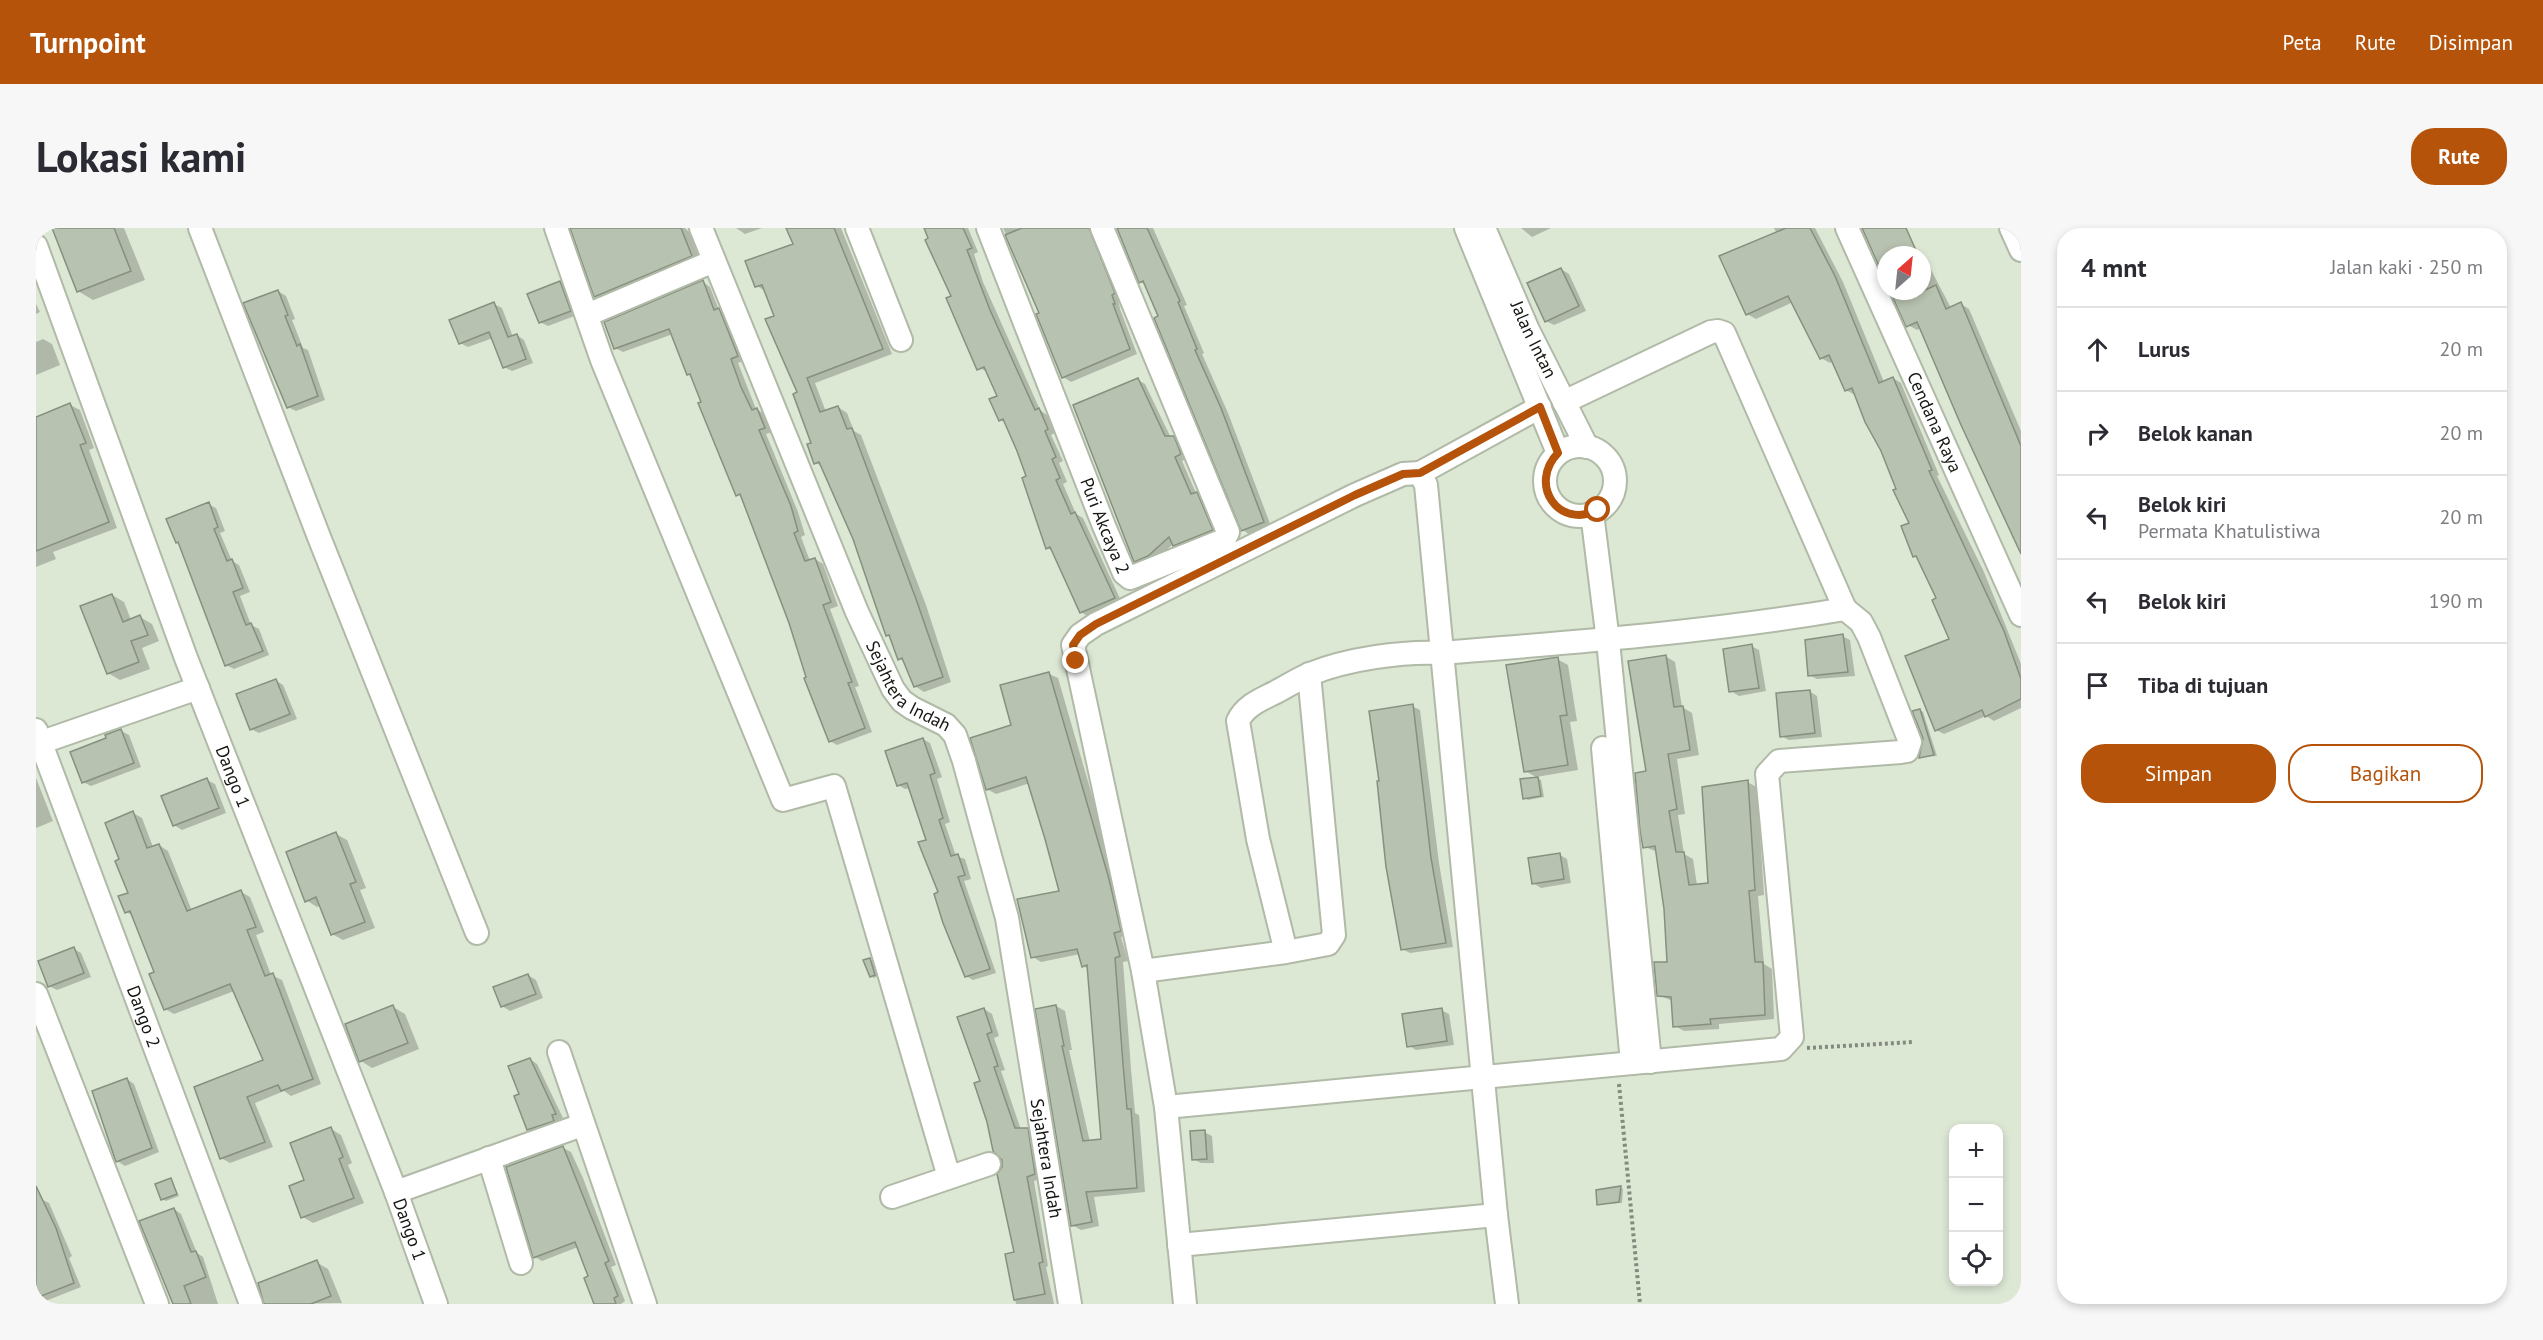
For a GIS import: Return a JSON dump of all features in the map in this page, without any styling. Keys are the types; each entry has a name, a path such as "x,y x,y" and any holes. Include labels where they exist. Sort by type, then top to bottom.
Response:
{"street":[{"path":"200,228 319,537 477,933"},
{"path":"556,228 602,360 783,800 834,786 949,1177"},
{"name":"Sejahtera Indah","path":"701,228 857,612 893,689 902,701 912,708 946,725 955,735 964,761 1007,918 1070,1304"},
{"path":"857,228 901,340"},
{"name":"Puri Akcaya 2","path":"988,228 1104,526 1126,577 1130,578 1224,540 1227,532 1102,228"},
{"path":"1466,228 1558,453"},
{"name":"Jalan Intan","path":"1484,228 1528,330 1587,447"},
{"name":"Cendana Raya","path":"1847,228 2021,615"},
{"path":"2011,228 2021,250"},
{"name":"Dango 1","path":"36,246 198,688 396,1192 436,1304"},
{"path":"587,315 714,261"},
{"path":"1166,1107 1781,1049 1792,1037 1767,774 1779,761 1901,752 1906,751 1910,742 1869,637 1861,622 1845,609 1724,333 1718,330 1711,333 1564,402"},
{"path":"1185,1304 1166,1107 1143,971 1073,645 1080,635 1096,624 1355,495 1403,474 1420,473 1540,407"},
{"path":"1587,447 1603,455 1614,475 1610,498 1603,507 1584,514 1561,510 1547,493 1546,471 1558,453 1569,448 1587,447"},
{"path":"1420,473 1426,485 1482,1078 1507,1304"},
{"path":"1584,514 1600,641 1635,998 1633,1063"},
{"path":"1286,952 1258,839 1238,721 1241,713 1253,704 1309,674 1334,666 1417,652 1442,654 1600,641 1713,629 1845,609"},
{"path":"1143,971 1286,952 1328,944 1334,935 1309,674"},
{"path":"39,736 198,688"},
{"name":"Dango 2","path":"39,736 251,1304"},
{"path":"36,994 157,1304"},
{"path":"559,1052 582,1125 645,1304"},
{"path":"396,1192 582,1125"},
{"path":"489,1158 521,1263"},
{"path":"892,1197 989,1164"},
{"path":"1179,1245 1496,1215"}],"path":[{"path":"1781,1049 1914,1042"},
{"path":"1633,1063 1640,1304"}],"building":[{"path":"52,228 114,228 131,271 77,292"},
{"path":"570,228 681,228 692,256 594,297"},
{"path":"786,228 834,228 883,349 807,378 820,412 838,406 847,429 852,428 916,599 943,677 914,687 902,658 898,660 889,635 886,636 853,539 819,462 814,464 807,444 811,443 793,394 797,392 765,319 774,316 762,285 755,287 745,261 793,244"},
{"path":"924,228 963,228 972,248 967,250 990,310 1035,410 1039,408 1048,429 1045,431 1056,457 1052,459 1060,478 1056,480 1071,514 1075,512 1115,598 1080,613 1050,547 1046,549 1022,478 1026,476 1017,451 1003,419 999,421 989,399 997,396 984,367 977,370 946,298 951,296 925,240 928,238"},
{"path":"1022,228 1089,228 1115,293 1112,295 1115,304 1113,304 1130,349 1062,378 1036,314 1039,313 1005,235"},
{"path":"1117,228 1147,228 1180,301 1178,302 1197,349 1195,350 1221,408 1264,522 1241,531 1154,318 1158,316 1143,281 1139,283"},
{"path":"1786,228 1810,228 1835,276 1879,383 1893,377 1932,470 1929,471 2004,631 2021,679 2021,699 1985,717 1982,710 1935,731 1905,656 1949,639 1932,600 1936,598 1916,556 1913,557 1901,526 1909,523 1893,490 1896,489 1881,451 1865,422 1852,388 1845,391 1829,355 1820,359 1788,296 1746,315 1719,256"},
{"path":"1862,228 1906,228 1914,246 1877,246 1877,262"},
{"path":"1561,268 1579,306 1545,322 1527,283"},
{"path":"703,280 714,310 719,308 738,356 731,359 741,387 752,410 757,408 765,428 759,430 791,506 798,531 794,533 805,561 815,558 831,602 823,605 852,682 848,683 865,728 829,742 804,678 806,677 789,623 740,494 736,496 698,403 701,402 690,374 687,375 669,329 614,349 604,322"},
{"path":"560,281 571,311 539,323 527,294"},
{"path":"1936,285 1946,309 1961,302 2021,446 2021,554 1961,425 1917,322 1906,327 1894,300 1931,300 1931,287"},
{"path":"278,290 288,315 285,316 297,346 300,344 318,396 287,408 243,303"},
{"path":"494,302 508,337 517,334 526,359 503,368 489,332 459,344 449,320"},
{"path":"1138,378 1165,436 1174,436 1181,454 1175,457 1191,494 1197,492 1213,530 1173,546 1169,537 1148,556 1134,562 1073,405"},
{"path":"70,403 86,443 80,445 109,522 36,551 36,417"},
{"path":"209,502 218,527 214,529 227,561 232,559 243,588 233,592 246,625 251,623 263,651 225,666 178,542 176,543 166,519"},
{"path":"112,594 123,622 140,615 148,635 131,641 139,662 107,674 80,606"},
{"path":"1843,634 1848,672 1808,676 1805,640"},
{"path":"1752,644 1759,688 1729,692 1723,649"},
{"path":"1666,655 1674,707 1683,706 1690,750 1668,754 1677,809 1669,811 1676,852 1684,852 1689,885 1708,883 1702,787 1748,780 1755,890 1749,891 1755,962 1763,962 1765,1015 1710,1019 1711,1024 1673,1027 1671,997 1657,996 1654,962 1667,962 1664,909 1655,846 1643,848 1640,831 1635,773 1646,771 1628,661"},
{"path":"1558,657 1567,715 1560,716 1568,765 1524,772 1506,665"},
{"path":"1049,672 1109,879 1121,931 1114,933 1120,956 1115,958 1127,1109 1131,1109 1137,1188 1086,1192 1092,1222 1071,1226 1035,1009 1056,1005 1064,1046 1062,1046 1083,1141 1101,1139 1087,965 1082,967 1077,949 1031,958 1017,899 1059,891 1045,839 1026,777 986,790 970,738 1011,725 1000,685"},
{"path":"276,679 290,714 250,730 236,694"},
{"path":"1810,690 1815,733 1780,737 1776,693"},
{"path":"1413,704 1431,858 1446,943 1401,950 1386,867 1377,781 1379,781 1369,711"},
{"path":"1920,709 1934,755 1919,758 1923,738 1912,711"},
{"path":"121,729 134,763 82,783 70,752 106,738 105,735"},
{"path":"923,738 935,773 930,775 943,818 939,820 951,856 958,854 965,875 958,877 990,969 965,977 943,923 934,894 938,892 918,842 926,840 907,783 897,786 885,751"},
{"path":"1538,777 1541,796 1523,799 1520,779"},
{"path":"207,778 219,808 173,826 161,796"},
{"path":"133,811 147,848 159,844 187,911 241,890 256,927 247,930 265,976 273,973 313,1079 281,1091 278,1085 247,1097 265,1142 220,1159 194,1087 263,1060 230,984 164,1010 149,974 154,972 130,911 125,913 118,896 128,893 115,861 119,859 105,823"},
{"path":"336,832 356,882 350,884 365,922 331,935 316,897 305,902 286,852"},
{"path":"1560,853 1564,879 1532,884 1528,858"},
{"path":"74,947 84,973 48,987 38,961"},
{"path":"870,958 875,975 870,977 863,960"},
{"path":"528,974 536,994 501,1007 493,987"},
{"path":"393,1005 408,1043 359,1062 345,1024"},
{"path":"984,1008 992,1032 987,1034 998,1066 994,1067 1015,1128 1028,1128 1035,1174 1027,1177 1043,1262 1039,1263 1045,1294 1014,1300 1005,1254 1014,1252 997,1174 1002,1167 1002,1160 993,1151 987,1122 974,1083 980,1081 957,1017"},
{"path":"1442,1008 1447,1041 1407,1047 1402,1014"},
{"path":"530,1058 556,1114 552,1115 554,1121 527,1130 514,1096 519,1094 508,1066"},
{"path":"127,1078 152,1148 116,1162 92,1091"},
{"path":"331,1127 343,1157 339,1159 354,1198 301,1218 289,1186 304,1180 290,1143"},
{"path":"1205,1130 1207,1159 1192,1160 1190,1131"},
{"path":"563,1146 609,1261 605,1263 618,1296 614,1298 616,1304 594,1304 584,1278 588,1276 575,1242 533,1258 506,1167"},
{"path":"171,1178 177,1194 161,1200 155,1184"},
{"path":"36,1186 56,1228 74,1283 36,1298"},
{"path":"1621,1186 1619,1202 1597,1205 1596,1190"},
{"path":"174,1208 191,1252 196,1251 206,1277 184,1286 191,1304 173,1304 139,1221"},
{"path":"317,1260 331,1296 311,1304 264,1304 258,1283"}],"route":[{"path":"1076,661 1073,645 1080,635 1096,624 1355,495 1403,474 1413,471 1420,473 1540,407 1558,453 1546,471 1547,493 1552,503 1561,510 1582,516 1598,510"}]}
